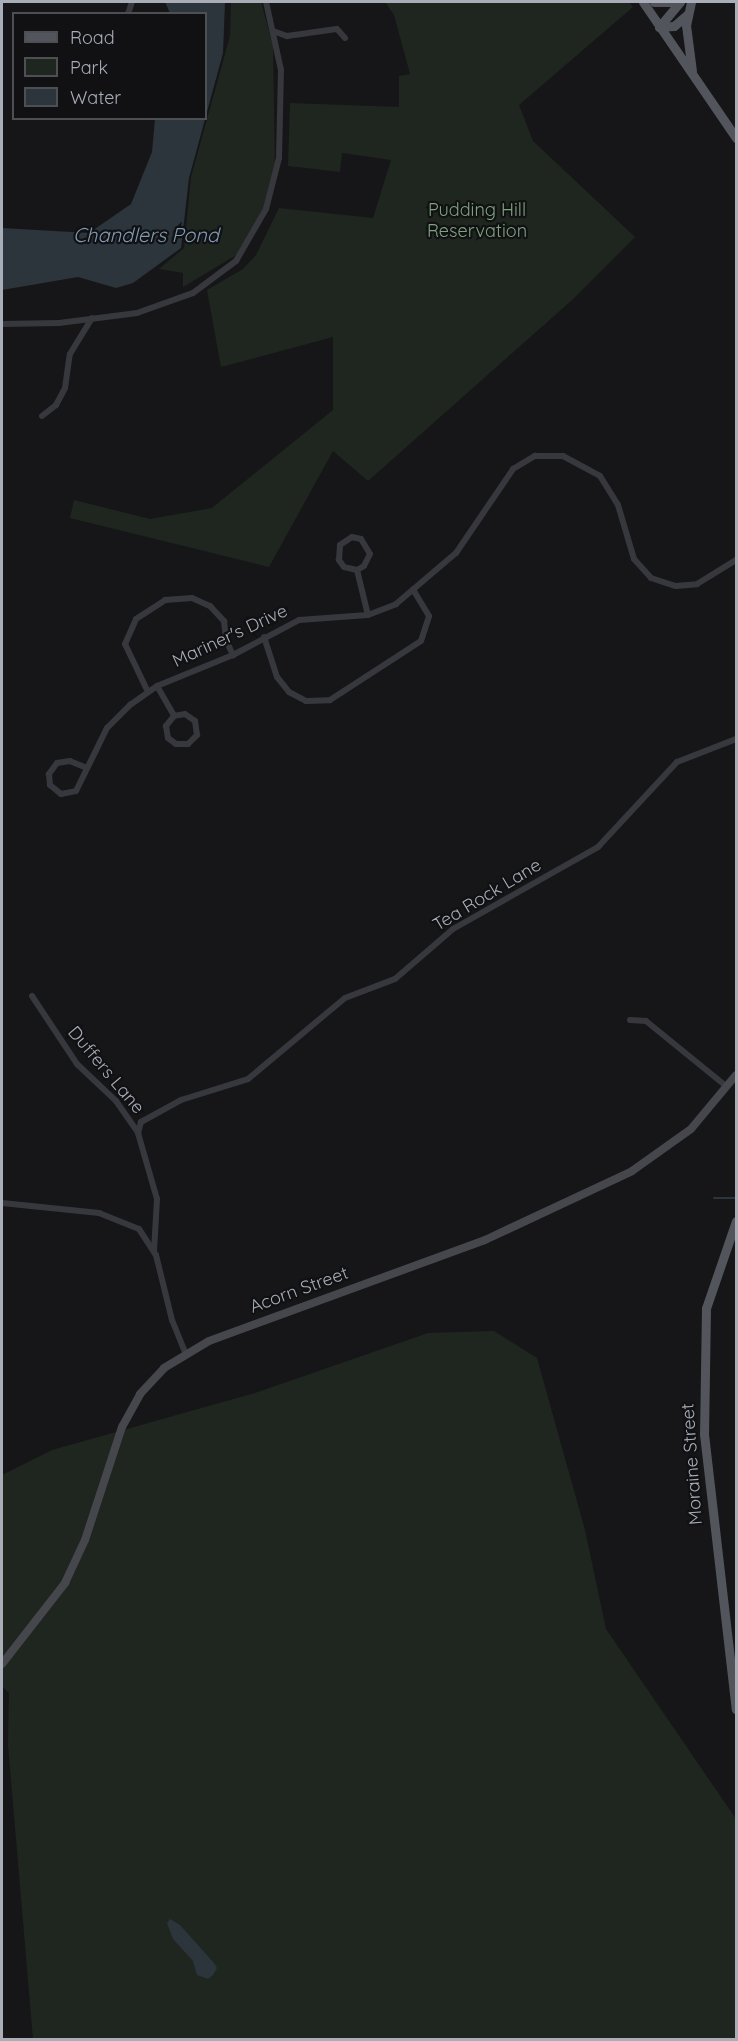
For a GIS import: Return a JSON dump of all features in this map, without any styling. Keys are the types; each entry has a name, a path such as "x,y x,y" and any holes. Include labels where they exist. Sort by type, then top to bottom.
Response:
{"main road":[{"path":"643,2 736,138"},
{"path":"654,2 675,2"},
{"path":"659,27 680,2"},
{"path":"691,2 686,25 692,74"},
{"path":"659,27 674,26 689,13"},
{"name":"Acorn Street","path":"2,1665 43,1616 73,1569 110,1456 134,1403 155,1377 186,1353 237,1329 485,1240 612,1181 679,1140 736,1075"},
{"name":"Moraine Street","path":"736,1221 706,1308 704,1434 736,1709"}],"street":[{"path":"2,324 137,314 193,293 226,271 245,250 266,209 278,169 283,107 279,51 266,2"},
{"path":"273,31 287,36 337,29 345,38"},
{"path":"279,51 287,36"},
{"path":"42,416 56,405 65,388 70,354 92,318"},
{"name":"Mariner's Drive","path":"87,768 70,761 57,763 49,774 50,786 62,794 76,791 107,728 157,686 233,655 284,625 312,616 368,615 396,604 467,540 509,475 528,459 545,454 564,456 591,469 613,495 638,567 658,582 676,586 697,584 736,560"},
{"path":"352,537 361,539 370,554 364,566 357,570 344,567 339,560 340,545 352,537"},
{"path":"357,570 368,615"},
{"path":"264,637 277,676 289,692 306,701 330,700 421,641 429,616 413,589"},
{"path":"148,692 124,644 136,619 165,600 192,598 210,606 224,621 226,640 233,655"},
{"path":"157,686 174,716"},
{"path":"185,714 195,721 197,735 189,744 176,744 168,738 166,726 174,716 185,714"},
{"name":"Tea Rock Lane","path":"138,1133 141,1122 151,1114 181,1100 248,1079 345,998 395,979 453,929 598,847 677,762 736,739"},
{"name":"Duffers Lane","path":"32,996 77,1064 116,1101 138,1133"},
{"path":"630,1020 646,1021 726,1086"},
{"path":"138,1133 157,1199 154,1251 172,1320 186,1353"},
{"path":"2,1203 109,1215 139,1229 154,1251"}],"green space":[{"path":"231,2 261,2 273,46 275,171 268,200 238,254 183,287 183,273 159,269 184,248 191,177 230,36"},
{"name":"Pudding Hill Reservation","path":"385,2 629,2 633,7 519,105 533,141 635,237 571,301 368,481 333,451 269,567 70,518 74,500 150,519 212,508 333,410 333,337 221,367 207,290 243,269 256,255 279,208 373,218 391,160 342,153 340,172 288,166 290,103 399,107 399,76 410,74 394,15"},
{"path":"494,1331 537,1358 585,1530 606,1629 736,1819 736,2039 33,2039 8,1745 9,1693 2,1686 2,1475 52,1450 255,1393 428,1333"}],"water":[{"path":"165,2 225,2 223,53 207,111 207,12 170,12"},
{"name":"Chandlers Pond","path":"155,120 204,120 189,178 181,248 133,283 116,288 78,277 2,290 2,228 89,233 131,204 152,152"},
{"path":"170,1919 180,1925 214,1963 217,1968 208,1979 197,1975 193,1961 173,1939 167,1923"}],"waterway":[{"path":"714,1198 736,1198"}]}
